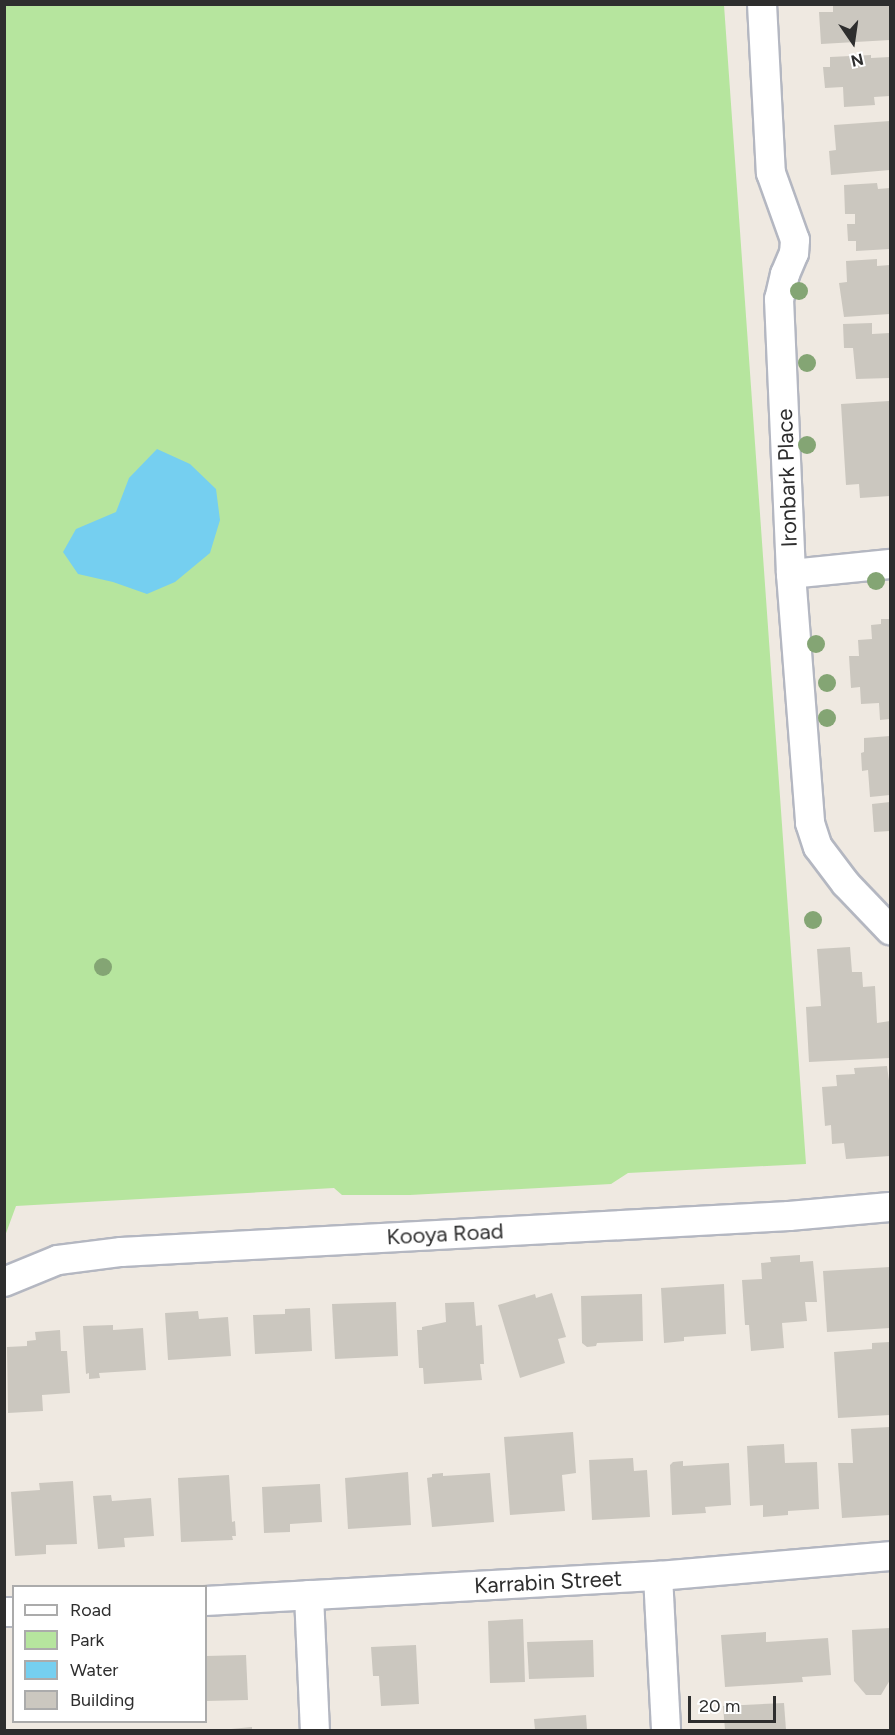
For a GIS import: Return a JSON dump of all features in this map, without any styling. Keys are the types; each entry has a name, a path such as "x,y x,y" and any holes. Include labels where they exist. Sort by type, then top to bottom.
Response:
{"street":[{"name":"Ironbark Place","path":"762,4 771,173 795,240 794,253 784,274 779,299 791,574 810,823 818,847 846,884 891,930"},
{"path":"791,574 891,564"},
{"name":"Kooya Road","path":"4,1282 58,1260 121,1252 789,1216 891,1207"},
{"name":"Karrabin Street","path":"207,1601 658,1576 891,1556"},
{"path":"658,1576 666,1731"},
{"path":"309,1595 315,1731"}],"green space":[{"path":"5,5 724,5 806,1164 628,1173 611,1184 410,1195 342,1195 334,1188 16,1206 5,1236"}],"water":[{"path":"157,449 190,464 216,489 220,520 210,553 175,582 147,594 113,582 78,574 63,552 76,529 116,512 129,478"}],"building":[{"path":"833,4 890,4 890,40 821,44 819,12 833,12"},
{"path":"871,55 871,58 890,57 890,96 874,97 875,105 844,107 843,87 825,88 823,67 830,67 830,57"},
{"path":"890,121 890,170 831,175 829,151 836,150 834,125"},
{"path":"877,183 878,189 890,188 890,249 856,251 856,241 848,241 847,224 855,224 855,214 845,214 844,185"},
{"path":"877,259 877,266 890,265 890,314 844,317 839,283 847,282 846,261"},
{"path":"872,323 872,334 890,333 890,378 856,379 853,348 844,348 843,324"},
{"path":"889,401 890,496 860,498 859,484 846,485 841,404"},
{"path":"881,619 890,619 890,719 880,720 879,703 861,704 860,687 851,688 849,656 859,656 858,640 872,639 871,625 881,624"},
{"path":"890,736 890,795 870,797 868,770 862,771 861,753 864,752 864,738"},
{"path":"890,802 890,831 874,832 872,804"},
{"path":"850,947 852,972 862,972 863,987 875,986 877,1023 890,1021 890,1058 809,1062 806,1007 821,1006 817,949"},
{"path":"887,1066 890,1088 890,1156 846,1159 844,1143 832,1144 831,1125 825,1126 822,1087 837,1086 836,1075 855,1074 854,1068"},
{"path":"800,1255 800,1262 813,1261 817,1302 805,1302 807,1321 782,1323 784,1348 751,1351 749,1325 745,1325 742,1280 762,1279 761,1263 771,1262 770,1257"},
{"path":"890,1267 890,1328 827,1332 823,1271"},
{"path":"724,1284 726,1334 684,1337 684,1341 664,1343 661,1288"},
{"path":"552,1293 566,1337 558,1339 565,1363 520,1378 498,1305 535,1294 536,1298"},
{"path":"642,1294 643,1341 597,1343 596,1346 587,1347 582,1343 581,1296"},
{"path":"396,1302 398,1356 335,1359 332,1304"},
{"path":"474,1302 476,1326 482,1325 484,1364 480,1364 482,1380 424,1384 423,1368 419,1368 417,1330 446,1322 445,1303"},
{"path":"310,1308 312,1351 255,1354 253,1315 285,1314 285,1309"},
{"path":"198,1311 199,1319 228,1317 231,1356 168,1360 165,1313"},
{"path":"113,1325 113,1330 143,1328 146,1370 99,1373 100,1378 89,1379 89,1373 86,1374 83,1326"},
{"path":"60,1330 61,1351 67,1351 70,1393 42,1395 43,1411 8,1413 7,1347 27,1346 27,1341 36,1340 35,1332"},
{"path":"890,1342 890,1415 838,1418 834,1352 872,1349 872,1343"},
{"path":"890,1427 890,1515 842,1518 838,1463 853,1463 851,1429"},
{"path":"573,1432 576,1473 562,1475 565,1511 510,1515 504,1437"},
{"path":"784,1444 785,1463 817,1462 819,1509 788,1511 788,1515 763,1517 763,1505 750,1506 747,1446"},
{"path":"633,1458 634,1471 647,1470 650,1517 592,1520 589,1460"},
{"path":"683,1461 683,1466 729,1463 731,1505 705,1507 706,1513 672,1515 670,1465 673,1462"},
{"path":"408,1472 411,1525 348,1529 345,1478"},
{"path":"443,1473 443,1476 490,1473 494,1522 432,1527 427,1478 432,1477 432,1474"},
{"path":"229,1475 232,1522 235,1521 236,1536 232,1536 233,1540 181,1542 178,1478"},
{"path":"73,1481 77,1544 46,1545 46,1554 15,1556 11,1492 40,1490 39,1483"},
{"path":"320,1484 322,1522 290,1524 290,1532 264,1533 262,1487"},
{"path":"111,1495 112,1501 151,1498 154,1536 124,1538 125,1547 98,1549 93,1496"},
{"path":"523,1619 525,1682 490,1683 488,1621"},
{"path":"890,1628 890,1680 881,1695 866,1695 854,1681 852,1630"},
{"path":"766,1632 766,1642 828,1638 831,1675 802,1677 803,1682 725,1687 721,1635"},
{"path":"593,1640 594,1677 529,1679 527,1642"},
{"path":"416,1645 419,1704 381,1706 379,1676 373,1676 371,1647"},
{"path":"246,1655 248,1700 207,1701 207,1656"},
{"path":"784,1703 786,1730 725,1730 723,1706"},
{"path":"586,1715 587,1730 535,1730 534,1719"},
{"path":"252,1727 252,1730 231,1730 231,1729"}]}
